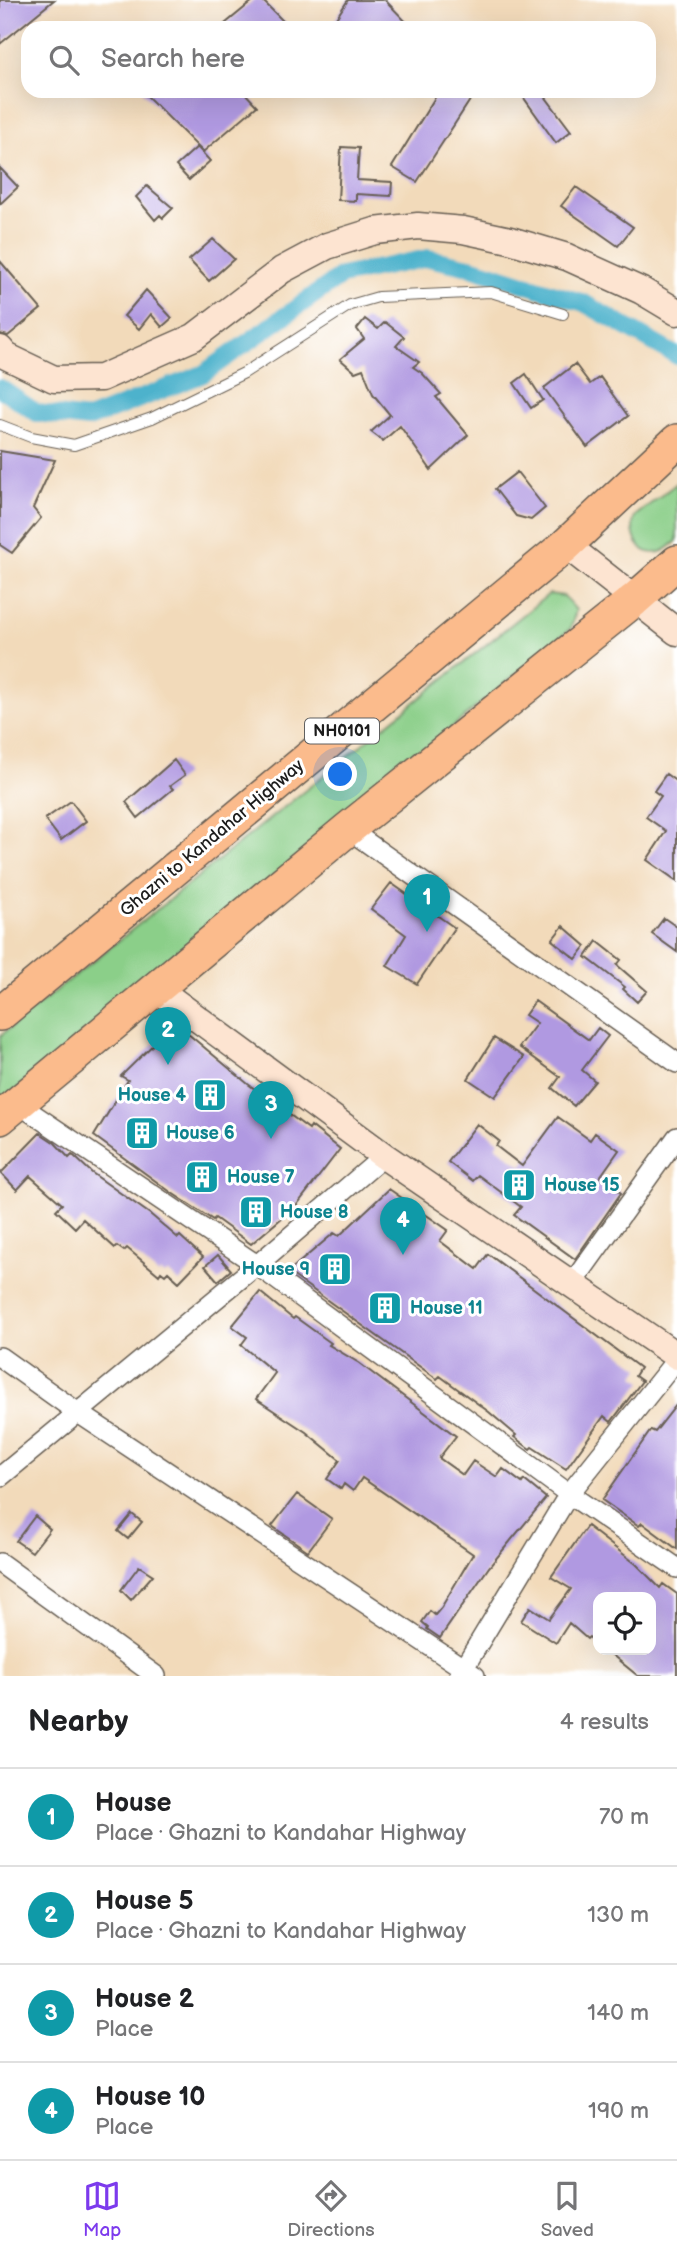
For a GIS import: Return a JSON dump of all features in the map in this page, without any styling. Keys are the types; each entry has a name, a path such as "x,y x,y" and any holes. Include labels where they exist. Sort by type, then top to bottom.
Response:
{"highway":[{"name":"Ghazni to Kandahar Highway","path":"0,1014 566,545 677,441"},
{"path":"9,1110 348,829 634,600 677,562"}],"main road":[{"path":"2,356 54,379 102,378 194,337 282,270 327,246 375,230 418,226 463,230 510,240 567,257 642,291 677,312"},
{"path":"566,545 677,632"},
{"path":"156,988 384,1156 677,1358"}],"street":[{"path":"348,829 677,1063"},
{"path":"9,1110 257,1265 569,1494 677,1568"},
{"path":"571,1286 677,1137"},
{"path":"0,1477 257,1265 384,1156"},
{"path":"0,1357 77,1412 466,1673 569,1494 677,1358"},
{"path":"0,1563 156,1676"}],"lane":[{"path":"0,425 30,437 74,445 152,418 244,373 350,305 378,297 491,292 563,314"}],"green space":[{"path":"677,483 677,541 663,551 648,552 642,549 635,537 635,516"},
{"path":"549,594 564,596 576,610 571,628 0,1104 0,1036"}],"building":[{"path":"0,0 54,0 28,21 21,21 21,27 0,44"},
{"path":"254,0 262,0 283,21 228,21"},
{"path":"348,0 385,0 405,21 334,21"},
{"path":"149,98 250,98 257,106 203,152"},
{"path":"435,98 471,98 417,182 392,167"},
{"path":"524,98 546,98 571,131 556,143"},
{"path":"197,147 210,161 189,180 176,166"},
{"path":"341,147 359,148 357,180 392,182 391,196 356,194 356,201 338,200"},
{"path":"0,168 18,187 0,204"},
{"path":"147,186 173,208 163,218 160,215 155,220 136,197"},
{"path":"576,187 633,227 618,246 561,206"},
{"path":"213,239 234,259 209,281 189,260"},
{"path":"0,261 41,309 8,336 0,334"},
{"path":"146,290 172,318 162,327 151,314 139,329 124,316"},
{"path":"365,319 378,329 385,322 404,337 396,346 419,362 413,367 441,394 436,397 468,435 431,470 400,426 383,441 371,432 390,415 373,394 363,369 355,372 340,359 364,339 357,329"},
{"path":"575,364 590,384 600,377 628,416 587,447 544,388"},
{"path":"526,374 543,400 531,408 514,383"},
{"path":"0,451 55,460 33,508 41,518 12,553 0,545"},
{"path":"517,472 545,508 531,520 516,516 495,489"},
{"path":"174,760 185,775 170,786 173,789 138,818 126,802"},
{"path":"666,774 677,782 677,881 647,860 666,831 646,817 661,796 654,791"},
{"path":"71,801 86,821 61,840 45,819"},
{"path":"391,883 455,928 417,984 387,966 406,935 371,909"},
{"path":"664,918 677,927 677,952 652,934"},
{"path":"563,926 586,946 576,959 552,940"},
{"path":"597,941 621,960 617,965 647,991 637,1002 623,989 625,987 586,957"},
{"path":"535,1001 589,1040 598,1028 608,1036 582,1070 595,1081 574,1106 552,1088 560,1077 519,1047 537,1023 525,1015"},
{"path":"175,1023 248,1084 340,1149 296,1206 251,1244 215,1218 213,1220 172,1193 94,1136 128,1080 121,1076"},
{"path":"494,1038 524,1057 495,1097 468,1079"},
{"path":"558,1117 590,1140 595,1133 619,1150 600,1177 621,1193 575,1259 514,1215 521,1207 478,1175 473,1181 448,1162 477,1124 499,1141 496,1146 522,1166"},
{"path":"40,1133 55,1143 69,1158 74,1156 92,1173 150,1214 178,1238 180,1236 203,1257 179,1282 168,1272 165,1275 161,1272 159,1275 127,1248 124,1251 117,1246 115,1248 83,1219 75,1228 56,1210 62,1204 30,1176 17,1190 1,1173"},
{"path":"389,1189 448,1230 440,1241 477,1269 488,1254 640,1368 635,1376 642,1381 611,1422 604,1416 566,1469 532,1447 530,1449 489,1412 440,1376 437,1379 288,1272 334,1233 339,1236"},
{"path":"218,1255 231,1270 218,1281 205,1266"},
{"path":"260,1292 293,1319 295,1317 331,1343 329,1345 359,1363 456,1436 439,1458 463,1475 473,1461 497,1477 503,1469 522,1483 524,1480 546,1498 489,1567 440,1638 422,1622 430,1611 435,1615 441,1608 473,1554 362,1478 353,1491 344,1484 341,1489 327,1479 340,1460 306,1432 256,1399 275,1373 241,1345 247,1337 232,1326"},
{"path":"677,1404 677,1549 642,1523 639,1526 602,1500 651,1430 655,1432"},
{"path":"297,1494 332,1519 308,1551 272,1526"},
{"path":"132,1514 142,1522 128,1539 118,1531"},
{"path":"35,1516 50,1529 32,1552 16,1541"},
{"path":"587,1526 636,1564 660,1588 663,1584 677,1594 677,1676 638,1676 612,1655 656,1655 656,1592 593,1592 593,1640 589,1637 587,1639 569,1623 556,1643 521,1621 530,1607 549,1619 571,1589 551,1577"},
{"path":"139,1566 153,1575 131,1600 121,1590"}],"waterway":[{"path":"0,388 37,413 88,419 203,374 341,276 428,258 474,268 584,303 677,356"}],"place":[{"name":"House","path":"427,932"},
{"name":"House 5","path":"168,1065"},
{"name":"House 4","path":"210,1095"},
{"name":"House 6","path":"142,1133"},
{"name":"House 2","path":"271,1139"},
{"name":"House 7","path":"202,1177"},
{"name":"House 15","path":"519,1185"},
{"name":"House 8","path":"256,1212"},
{"name":"House 10","path":"403,1255"},
{"name":"House 9","path":"335,1269"},
{"name":"House 11","path":"385,1308"}]}
